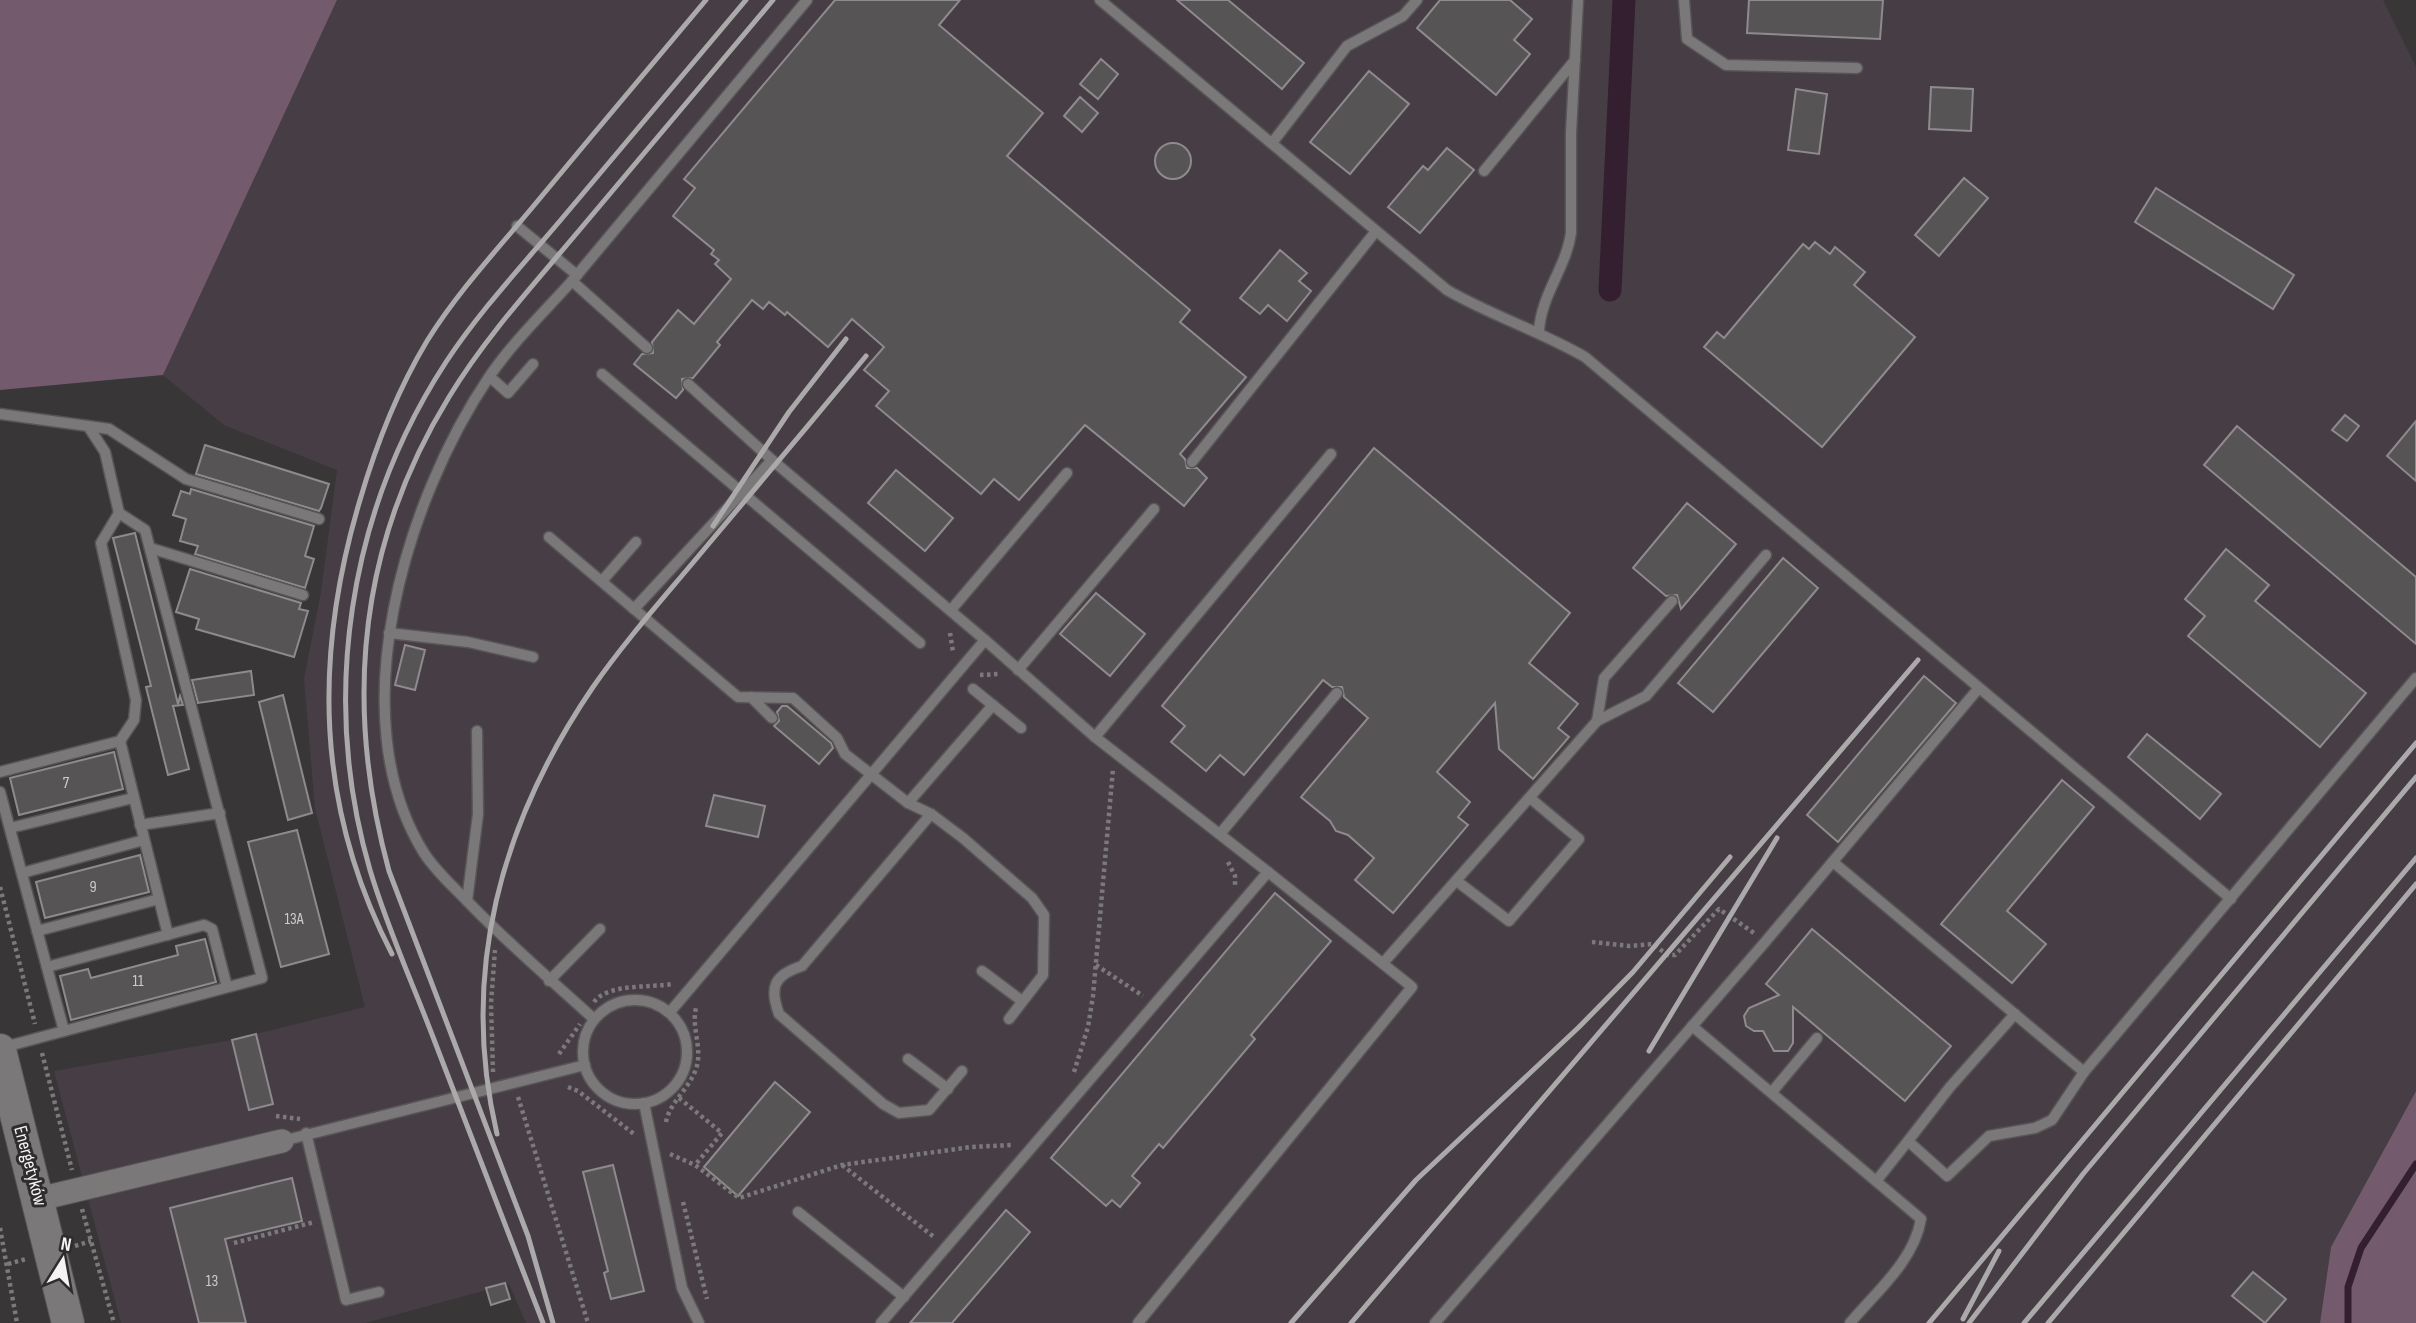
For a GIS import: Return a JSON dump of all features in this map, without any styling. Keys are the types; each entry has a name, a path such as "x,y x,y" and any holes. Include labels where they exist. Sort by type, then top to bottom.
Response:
{"main road":[{"name":"Energetyków","path":"0,1050 68,1323"}],"street":[{"path":"39,1199 282,1141"}],"lane":[{"path":"590,1016 549,981 446,882 424,853 406,818 388,737 385,699 389,633 402,571 429,493 452,443 490,377 807,0"},
{"path":"1100,0 1447,290 1480,309 1539,331 1585,357 1978,690 2231,899"},
{"path":"1272,143 1348,46 1403,16 1417,0"},
{"path":"1539,331 1546,295 1569,250 1578,0"},
{"path":"1684,0 1687,39 1726,65 1857,68"},
{"path":"1484,171 1575,60"},
{"path":"517,226 647,348"},
{"path":"1192,462 1376,231"},
{"path":"490,377 508,393 533,364"},
{"path":"602,374 920,643"},
{"path":"688,384 772,460 953,612 1094,737 1384,962 1412,987 1138,1323"},
{"path":"0,414 109,429 186,479 319,519"},
{"path":"0,772 120,741 134,720 136,700 101,543 119,513 106,452 88,426"},
{"path":"1094,737 1331,454"},
{"path":"634,609 772,460"},
{"path":"953,612 1067,473"},
{"path":"1018,670 1154,509"},
{"path":"0,1050 262,978 145,530 119,513"},
{"path":"550,537 738,697 793,698 837,738 845,754 908,803 931,814 1032,898 1044,915 1043,975 1009,1019"},
{"path":"602,581 636,542"},
{"path":"150,548 303,595"},
{"path":"1384,962 1458,882 1597,721 1646,696 1766,555"},
{"path":"1597,721 1604,678 1672,601"},
{"path":"389,633 468,642 533,657"},
{"path":"670,1012 985,640"},
{"path":"1908,1141 1947,1176 1989,1136 2035,1128 2052,1121 2084,1072 2416,678"},
{"path":"972,684 1021,728"},
{"path":"1435,1323 1766,941 1978,690"},
{"path":"1220,834 1337,693"},
{"path":"751,697 772,718"},
{"path":"908,803 993,705"},
{"path":"467,901 478,814 477,731"},
{"path":"120,741 168,935"},
{"path":"0,792 64,1031"},
{"path":"10,828 133,798"},
{"path":"1458,882 1509,921 1579,839 1530,799"},
{"path":"140,825 219,813"},
{"path":"931,814 802,966 785,972 774,986 774,1001 779,1014 883,1104 899,1112 929,1110 962,1071"},
{"path":"22,873 144,840"},
{"path":"1833,862 2084,1072"},
{"path":"881,1323 1268,872"},
{"path":"37,931 159,899"},
{"path":"47,967 204,925 212,929 227,987"},
{"path":"549,981 600,929"},
{"path":"982,971 1022,1001"},
{"path":"636,999 648,1001 670,1012 687,1041 683,1074 674,1087 660,1098 644,1103 614,1099 596,1085 585,1065 584,1041 590,1016 613,1004 636,999"},
{"path":"1877,1180 1950,1087 2015,1014"},
{"path":"1692,1026 1921,1219 1919,1232 1900,1265 1850,1323"},
{"path":"1772,1092 1817,1038"},
{"path":"908,1059 948,1089"},
{"path":"282,1141 585,1065"},
{"path":"644,1103 681,1288 699,1323"},
{"path":"306,1133 334,1247 337,1278 346,1300 379,1292"},
{"path":"798,1212 904,1297"}],"path":[{"path":"953,612 947,626 953,654"},
{"path":"972,684 984,674 1007,676"},
{"path":"1069,1085 1088,1027 1114,762 1125,771"},
{"path":"1225,858 1235,876 1235,889"},
{"path":"0,887 77,1190 114,1323"},
{"path":"1592,942 1630,946 1653,944 1668,955 1675,955 1719,909 1766,941"},
{"path":"493,1073 491,1003 497,931"},
{"path":"1096,965 1144,996"},
{"path":"551,1058 567,1045 590,1016 597,997 628,988 672,984 681,978"},
{"path":"1135,1006 1152,987"},
{"path":"667,1133 666,1120 697,1066 693,1019 697,1003"},
{"path":"1077,1076 1086,1066"},
{"path":"485,1074 506,1069"},
{"path":"559,1088 578,1091 630,1132 695,1165 738,1198 842,1165 971,1147 1018,1144 1010,1155"},
{"path":"509,1100 529,1095"},
{"path":"518,1097 588,1323"},
{"path":"678,1098 722,1133 695,1165"},
{"path":"276,1116 310,1119"},
{"path":"669,1144 675,1168"},
{"path":"842,1165 937,1240"},
{"path":"681,1194 710,1310"},
{"path":"234,1243 314,1223 310,1211"},
{"path":"0,1228 17,1323"}],"shaded area":[{"path":"0,0 337,0 163,375 0,390"},
{"path":"337,0 2383,0 2416,67 2416,1091 2331,1247 2320,1323 526,1323 509,1284 365,1323 121,1323 54,1071 232,1040 365,1007 315,808 304,679 321,592 337,470 224,425 163,375"},
{"path":"2416,1091 2416,1323 2320,1323 2331,1247"}],"building":[{"path":"835,0 960,0 939,25 1043,113 1007,156 1190,310 1180,322 1246,377 1180,454 1185,459 1187,468 1197,468 1207,478 1184,506 1085,425 1019,500 994,479 981,494 876,406 889,391 864,370 884,347 852,319 828,347 787,312 785,315 769,302 763,309 752,300 717,342 720,345 693,378 682,379 683,390 676,398 634,364 642,354 653,353 652,342 678,310 694,324 731,279 715,264 719,260 711,254 714,250 673,216 695,188 684,179"},
{"path":"1177,0 1228,0 1304,63 1282,89"},
{"path":"1440,0 1510,0 1532,19 1514,40 1530,54 1496,95 1417,28"},
{"path":"1749,0 1883,0 1880,39 1747,33"},
{"path":"1101,59 1118,74 1098,99 1080,84"},
{"path":"1369,71 1409,104 1350,174 1310,142"},
{"path":"1931,87 1973,89 1971,131 1929,129"},
{"path":"1796,89 1827,94 1819,154 1788,150"},
{"path":"1080,97 1098,113 1082,132 1064,116"},
{"path":"1173,143 1186,148 1191,161 1186,174 1173,179 1160,174 1155,161 1160,148"},
{"path":"1447,148 1474,170 1420,233 1388,207 1423,166 1428,170"},
{"path":"1964,178 1988,198 1939,256 1915,235"},
{"path":"2156,188 2294,275 2273,309 2135,222"},
{"path":"1815,242 1830,254 1835,247 1865,272 1854,285 1915,337 1822,447 1704,347 1717,332 1724,338 1803,244 1809,249"},
{"path":"1280,250 1307,273 1299,281 1311,291 1287,321 1268,305 1260,314 1240,298"},
{"path":"2345,415 2359,426 2347,441 2332,430"},
{"path":"2416,421 2416,481 2387,456"},
{"path":"2237,426 2416,577 2416,644 2204,465"},
{"path":"205,445 329,484 321,508 319,511 196,474"},
{"path":"1374,448 1570,613 1529,663 1578,704 1558,728 1569,737 1533,779 1499,749 1495,703 1437,772 1470,802 1458,817 1468,825 1393,913 1355,880 1374,858 1348,835 1336,831 1330,821 1301,797 1368,718 1344,697 1342,687 1332,687 1323,680 1244,775 1220,755 1206,771 1171,742 1185,726 1162,706"},
{"path":"896,470 953,518 925,551 868,503"},
{"path":"191,489 314,526 305,556 314,559 305,588 195,554 198,546 180,541 186,519 173,515 181,491 190,494"},
{"path":"1687,503 1736,544 1681,609 1677,595 1666,596 1633,568"},
{"path":"135,533 178,704 180,696 183,705 173,706 189,769 168,775 146,687 151,686 113,538"},
{"path":"2226,549 2269,585 2255,601 2366,693 2320,747 2188,636 2205,616 2185,599"},
{"path":"1783,558 1818,588 1713,712 1678,683"},
{"path":"190,569 301,603 299,609 308,611 294,657 196,629 199,619 176,612"},
{"path":"1096,593 1145,634 1110,676 1060,634"},
{"path":"405,645 425,650 415,690 395,685"},
{"path":"251,671 254,695 198,703 192,680"},
{"path":"1924,676 1956,703 1838,842 1807,815"},
{"path":"283,695 312,813 288,820 259,702"},
{"path":"782,706 787,706 831,743 833,748 819,764 774,726 779,721 777,712"},
{"path":"2147,734 2221,794 2200,819 2128,757"},
{"path":"114,752 123,789 19,815 10,778"},
{"path":"2062,780 2094,807 2007,911 2046,944 2012,983 1941,924"},
{"path":"714,795 765,806 758,837 706,826"},
{"path":"297,830 329,954 281,967 248,842"},
{"path":"140,855 149,892 45,918 36,882"},
{"path":"1275,893 1331,941 1251,1035 1255,1039 1163,1148 1159,1144 1132,1176 1140,1183 1120,1207 1112,1200 1106,1206 1051,1158"},
{"path":"1812,929 1951,1046 1905,1101 1793,1007 1793,1043 1788,1051 1774,1051 1763,1031 1754,1031 1746,1026 1744,1016 1749,1008 1779,995 1766,984"},
{"path":"205,939 216,982 71,1020 60,976 88,969 91,978 178,955 176,946"},
{"path":"256,1034 273,1104 249,1110 232,1040"},
{"path":"775,1082 810,1112 738,1196 704,1167"},
{"path":"613,1165 644,1291 611,1299 604,1273 608,1271 583,1172"},
{"path":"292,1178 302,1221 225,1239 246,1323 199,1323 170,1208"},
{"path":"1006,1210 1030,1232 952,1323 910,1323"},
{"path":"2253,1272 2286,1299 2265,1323 2232,1296"},
{"path":"505,1283 510,1299 491,1305 486,1288"}],"waterway":[{"path":"1610,290 1624,0"},
{"path":"2348,1323 2348,1287 2361,1248 2416,1164"}],"railway":[{"path":"392,954 367,899 348,843 336,787 330,731 329,674 334,616 345,559 366,479 380,439 416,360 451,306 706,0"},
{"path":"543,1323 370,870 355,805 347,739 346,673 352,608 366,543 386,480 413,420 446,362 500,291 746,0"},
{"path":"553,1323 528,1236 389,871 375,809 367,748 364,688 368,628 378,569 395,510 418,453 463,374 512,310 773,0"},
{"path":"713,526 789,412 846,339"},
{"path":"497,1134 486,1074 483,1015 486,957 496,901 512,845 534,791 561,738 593,687 620,651 866,356"},
{"path":"1351,1323 1918,660"},
{"path":"1929,1323 2416,743"},
{"path":"1969,1323 2083,1174 2416,777"},
{"path":"1649,1051 1777,838"},
{"path":"1291,1323 1416,1180 1579,1027 1633,972 1730,857"},
{"path":"2024,1323 2416,858"},
{"path":"2048,1323 2416,884"},
{"path":"1963,1319 1999,1251"}]}
